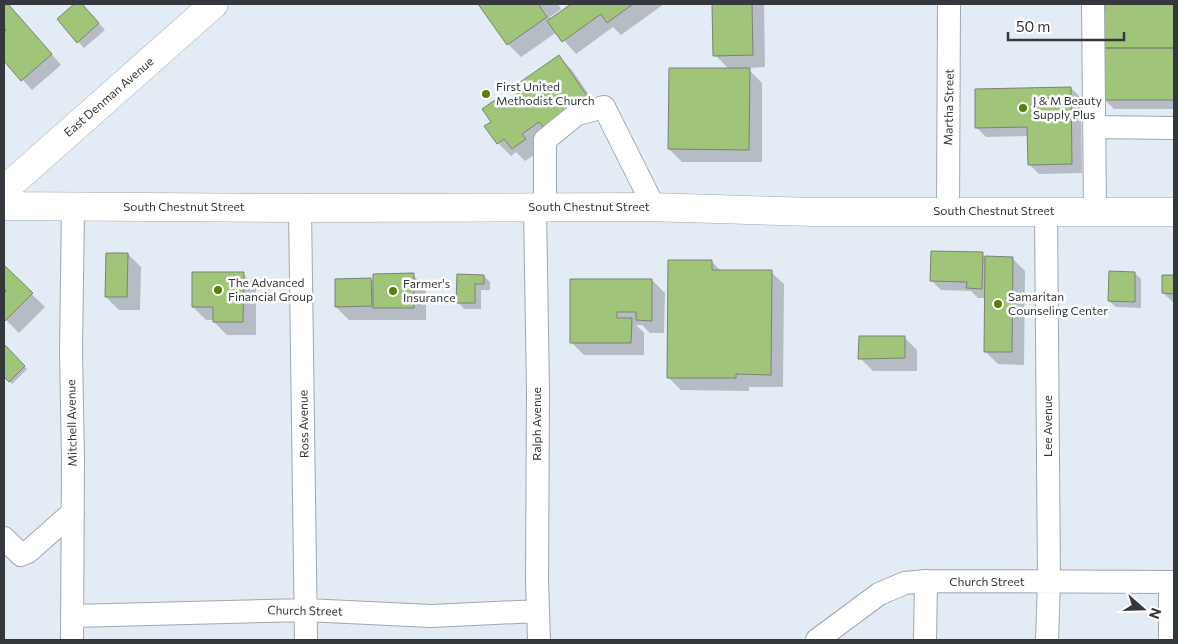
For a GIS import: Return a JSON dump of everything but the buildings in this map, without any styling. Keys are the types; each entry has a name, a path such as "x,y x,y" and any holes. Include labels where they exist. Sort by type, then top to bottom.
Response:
{"main road":[{"name":"East Denman Avenue","path":"4,190 214,4"},
{"name":"South Chestnut Street","path":"4,206 300,208 654,207 813,212 1174,212"}],"street":[{"name":"Martha Street","path":"948,211 949,4"},
{"path":"1093,4 1095,212"},
{"name":"Ralph Avenue","path":"539,640 536,508 540,207 545,140 577,114 604,107 654,207"},
{"path":"1094,127 1174,128"},
{"name":"Mitchell Avenue","path":"72,640 71,352 73,207"},
{"name":"Ross Avenue","path":"300,208 306,640"},
{"name":"Lee Avenue","path":"1046,211 1049,582 1047,640"},
{"path":"4,538 21,555 28,552 73,512"},
{"path":"925,640 926,581"},
{"name":"Church Street","path":"816,640 880,594 905,583 926,581 1172,582"},
{"path":"1170,640 1172,582"},
{"name":"Church Street","path":"72,616 306,610 431,616 538,611"}],"place":[{"name":"First United Methodist Church","path":"486,94"},
{"name":"J & M Beauty Supply Plus","path":"1023,108"},
{"name":"The Advanced Financial Group","path":"218,290"},
{"name":"Farmer's Insurance","path":"393,291"},
{"name":"Samaritan Counseling Center","path":"998,304"}]}
